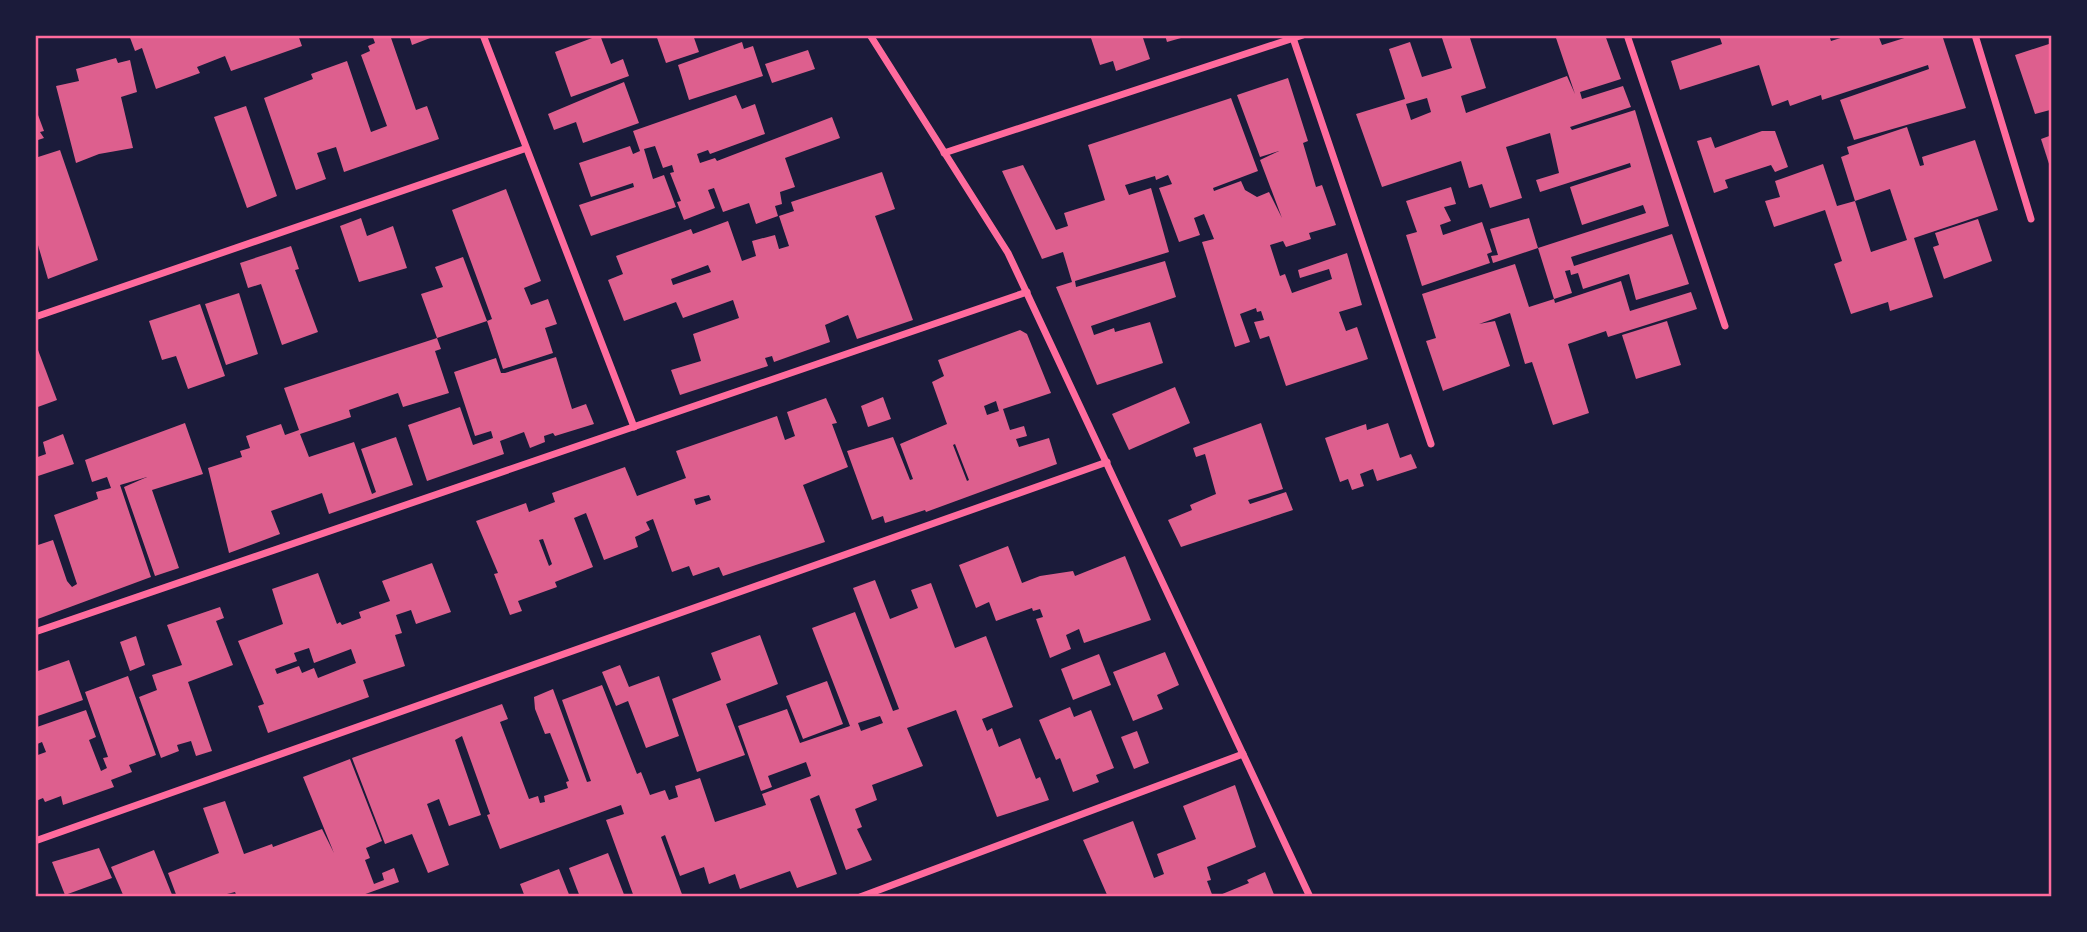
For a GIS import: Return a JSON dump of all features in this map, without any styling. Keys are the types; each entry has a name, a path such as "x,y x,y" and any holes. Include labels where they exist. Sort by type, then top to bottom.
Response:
{"street":[{"path":"482,35 634,427"},
{"path":"870,35 1008,253 1310,897"},
{"path":"944,153 1303,35"},
{"path":"1627,35 1725,326"},
{"path":"1975,35 2031,219"},
{"path":"1293,38 1431,444"},
{"path":"35,317 524,149"},
{"path":"35,632 1027,292"},
{"path":"35,841 1107,463"},
{"path":"860,897 1243,754"}],"building":[{"path":"129,35 186,35 187,38 190,35 298,35 302,46 231,71 225,56 197,67 200,73 156,89 142,48 135,51"},
{"path":"372,35 390,35 416,110 427,106 439,139 344,172 336,147 317,153 326,179 296,190 264,98 313,79 311,74 347,61 371,132 387,126 361,55 370,51 368,46 375,43"},
{"path":"409,35 438,35 412,45"},
{"path":"600,35 611,64 623,59 629,76 571,97 555,52"},
{"path":"656,35 693,35 699,52 666,63"},
{"path":"1090,35 1142,35 1150,59 1116,71 1113,61 1100,65"},
{"path":"1165,35 1188,35 1188,36 1167,42"},
{"path":"1441,35 1469,35 1486,88 1461,96 1466,113 1567,76 1575,94 1555,35 1605,35 1621,79 1580,92 1582,99 1623,86 1631,107 1570,127 1572,130 1635,110 1669,226 1571,257 1574,266 1672,234 1689,284 1636,300 1629,274 1583,289 1578,273 1571,275 1570,270 1565,271 1572,293 1554,299 1538,248 1646,213 1643,205 1582,225 1570,187 1631,167 1630,163 1540,192 1536,180 1559,173 1550,133 1506,147 1522,198 1490,208 1482,184 1469,188 1461,161 1382,187 1356,114 1405,99 1389,49 1410,42 1422,77 1452,68","holes":["1427,98 1431,112 1411,120 1406,104"]},
{"path":"1719,35 1829,35 1831,41 1850,35 1878,35 1882,45 1914,35 1942,35 1966,108 1854,140 1840,100 1929,69 1928,65 1822,100 1821,95 1790,106 1788,100 1772,106 1759,65 1680,90 1671,61 1722,44"},
{"path":"742,42 744,49 753,46 763,76 689,100 678,65"},
{"path":"2052,43 2052,115 2050,110 2035,114 2015,55"},
{"path":"808,50 815,69 772,83 765,64"},
{"path":"116,58 118,63 130,60 137,92 121,97 133,148 99,154 76,163 56,86 79,81 76,69"},
{"path":"1288,78 1308,141 1303,143 1316,187 1322,185 1336,225 1309,233 1311,239 1286,247 1283,241 1270,245 1280,276 1285,274 1292,293 1332,279 1329,269 1300,278 1298,270 1347,253 1362,305 1339,312 1346,331 1357,327 1368,359 1286,386 1269,336 1260,339 1254,322 1264,320 1261,311 1257,312 1256,308 1240,314 1250,342 1235,347 1202,242 1214,239 1204,214 1194,218 1200,235 1179,242 1159,188 1172,184 1168,175 1156,180 1155,176 1125,185 1129,195 1151,188 1169,252 1075,281 1076,287 1165,261 1176,297 1091,326 1094,335 1114,328 1115,332 1150,322 1163,363 1097,385 1056,287 1072,282 1063,252 1042,259 1002,171 1023,165 1056,230 1068,226 1064,213 1105,200 1088,145 1231,98 1258,171 1213,188 1214,191 1241,181 1245,190 1257,197 1269,192 1282,218 1260,160 1279,151 1260,157 1237,95"},
{"path":"624,82 639,123 583,143 576,122 554,130 548,114"},
{"path":"736,95 742,109 755,104 765,134 710,154 708,150 697,154 700,163 715,158 717,161 832,117 840,138 785,158 795,187 780,192 782,204 775,206 778,216 756,224 749,203 723,212 714,188 708,190 715,208 684,220 677,202 681,201 670,173 674,172 672,165 663,168 655,146 644,149 653,179 664,175 676,207 591,236 579,205 634,187 633,183 591,197 579,163 630,146 633,154 640,151 633,131"},
{"path":"246,106 277,196 247,208 214,117"},
{"path":"35,107 44,131 40,132 44,138 35,141"},
{"path":"1907,127 1920,166 1924,165 1922,157 1975,140 1998,210 1914,238 1933,297 1890,311 1888,302 1851,314 1834,264 1842,261 1825,210 1774,227 1765,201 1780,197 1775,181 1823,164 1837,206 1855,201 1841,157 1849,154 1847,147","holes":["1890,189 1907,240 1871,252 1855,201"]},
{"path":"1762,131 1775,131 1788,167 1775,172 1771,165 1725,180 1728,188 1714,193 1697,141 1711,137 1715,148"},
{"path":"2052,135 2052,170 2051,170 2041,139"},
{"path":"60,150 98,260 48,279 35,235 35,158"},
{"path":"882,172 895,209 875,216 913,320 857,339 848,315 825,325 830,342 774,362 772,356 765,358 768,366 680,395 671,370 701,361 693,334 739,318 733,300 683,318 676,302 624,321 608,280 623,274 616,256 691,229 693,234 728,221 742,261 756,256 752,241 775,235 779,249 789,246 779,216 794,211 791,202","holes":["708,265 711,272 673,285 671,279"]},
{"path":"1451,187 1456,204 1444,207 1451,221 1440,225 1443,235 1482,222 1492,252 1487,254 1490,263 1422,286 1406,235 1417,232 1406,201"},
{"path":"506,189 541,281 524,288 531,305 548,299 557,324 545,328 553,353 503,369 487,321 492,319 452,210"},
{"path":"361,218 367,236 393,226 407,268 359,282 340,226"},
{"path":"1529,218 1538,248 1493,263 1491,256 1498,255 1490,229"},
{"path":"1978,219 1992,261 1944,279 1933,247 1939,245 1935,233"},
{"path":"291,246 299,269 295,270 318,332 282,345 261,284 248,288 240,263"},
{"path":"463,257 487,321 437,338 421,294 443,287 435,267"},
{"path":"1515,264 1529,307 1554,299 1555,303 1621,281 1630,311 1691,292 1697,309 1608,337 1606,331 1568,344 1589,413 1553,425 1532,362 1525,364 1510,313 1479,324 1495,321 1510,366 1443,391 1426,341 1436,338 1422,294"},
{"path":"239,293 258,354 226,365 205,304"},
{"path":"200,304 225,376 188,389 176,356 162,360 149,321"},
{"path":"1667,321 1681,365 1636,379 1622,335"},
{"path":"1020,330 1027,334 1051,393 1003,409 1010,430 1024,426 1027,436 1016,439 1019,447 1049,438 1057,464 926,512 925,510 885,523 883,516 872,520 847,451 893,437 910,480 913,479 900,444 947,424 932,382 944,376 938,360","holes":["996,401 999,411 987,415 984,406","955,444 969,480 967,481 953,445"]},
{"path":"437,338 441,349 435,351 449,393 403,407 398,393 349,410 351,417 300,434 309,457 354,442 372,494 376,492 361,449 396,437 413,485 329,514 322,493 271,511 280,534 229,553 208,468 242,457 240,451 250,448 246,436 281,424 285,435 299,430 284,388"},
{"path":"38,350 57,400 35,408 35,351"},
{"path":"556,357 572,409 586,404 594,424 555,436 553,433 544,436 545,442 530,448 524,432 500,441 504,454 427,481 408,425 460,407 473,445 493,438 491,431 475,436 454,372 496,358 501,373 505,373"},
{"path":"1175,387 1190,423 1129,450 1112,414"},
{"path":"883,397 891,419 868,427 861,406"},
{"path":"826,398 837,423 832,424 848,467 803,485 825,542 723,576 719,567 693,576 689,566 672,572 653,519 646,522 650,530 635,537 638,547 604,560 586,513 574,518 593,567 555,582 557,587 518,601 522,611 510,615 494,574 498,573 476,521 526,503 529,512 555,502 552,493 625,467 637,496 686,478 676,451 777,416 785,440 795,436 787,412","holes":["709,495 711,500 696,505 694,499","543,539 552,564 549,566 539,540"]},
{"path":"185,423 203,474 152,490 179,568 155,576 124,487 147,477 120,485 151,577 35,620 35,546 53,540 67,581 72,587 77,584 54,515 98,499 96,492 111,488 107,477 92,482 85,460"},
{"path":"1261,423 1283,489 1248,500 1250,504 1286,492 1293,510 1181,547 1168,520 1192,510 1190,505 1216,494 1205,454 1196,457 1193,448"},
{"path":"1388,423 1400,458 1411,454 1417,468 1377,481 1373,469 1360,474 1364,486 1352,490 1348,479 1340,482 1325,438 1366,424 1367,430"},
{"path":"63,434 74,464 35,477 35,458 46,454 43,442"},
{"path":"1008,546 1022,583 1040,576 1073,571 1075,576 1125,556 1151,620 1084,643 1079,629 1066,635 1071,649 1050,658 1036,619 1043,617 1040,609 1033,611 1032,608 996,621 989,602 976,608 959,565"},
{"path":"432,563 451,612 416,624 411,610 396,615 402,633 395,635 405,666 363,680 369,697 268,733 258,706 264,704 238,641 283,624 272,589 318,573 337,624 340,622 342,625 361,618 359,612 390,601 382,581","holes":["309,648 314,663 351,649 356,663 318,678 314,668 302,673 299,666 277,674 275,669 297,661 294,653"]},
{"path":"875,580 890,619 918,608 911,590 931,583 955,648 986,636 1013,707 982,719 987,731 992,728 999,747 1020,738 1036,779 1040,777 1049,800 997,817 956,710 907,728 923,766 872,785 877,800 855,809 862,827 857,829 872,860 846,870 819,795 810,799 837,874 797,888 790,871 740,889 735,874 709,884 704,867 680,876 665,835 661,837 683,897 634,897 606,820 624,814 621,805 500,849 462,736 455,740 481,815 449,826 439,799 427,804 449,865 428,873 412,834 385,844 352,758 502,704 508,719 500,722 529,799 538,796 540,803 545,802 544,796 568,788 566,782 569,781 550,733 545,734 535,709 534,697 553,689 587,782 591,781 562,700 602,685 637,774 641,772 650,795 665,790 669,800 678,797 675,786 700,778 715,822 766,805 762,794 811,776 806,762 768,776 772,787 761,791 738,726 787,709 800,743 850,726 812,628 855,612 893,711 899,709 853,588","holes":["880,716 883,723 861,731 858,723"]},
{"path":"220,607 224,618 216,621 233,665 188,682 212,751 196,756 191,741 177,745 179,751 161,758 139,697 157,690 152,675 182,665 167,625"},
{"path":"760,635 778,684 726,704 745,755 697,772 672,699 721,680 711,653"},
{"path":"136,636 145,665 130,671 120,642"},
{"path":"1165,652 1179,685 1157,695 1163,709 1133,721 1113,672"},
{"path":"1099,654 1111,685 1073,700 1061,669"},
{"path":"69,660 83,700 35,717 35,672"},
{"path":"620,665 629,687 659,676 679,736 646,748 628,701 616,706 602,672"},
{"path":"128,676 156,755 129,765 132,772 111,780 114,787 63,805 61,796 45,802 43,798 36,801 35,756 46,752 42,742 35,745 35,723 37,727 86,710 96,737 89,740 101,771 107,768 103,758 108,757 85,692"},
{"path":"827,681 843,724 803,739 786,696"},
{"path":"1070,707 1074,717 1091,710 1114,768 1096,775 1099,782 1073,792 1060,758 1056,760 1039,720"},
{"path":"1137,731 1149,763 1134,769 1121,737"},
{"path":"350,759 382,841 366,848 370,858 365,860 374,884 384,880 382,873 394,868 399,882 357,897 237,897 235,892 227,894 228,897 177,897 168,873 219,853 203,808 225,801 244,854 272,844 273,847 322,829 334,853 303,777"},
{"path":"1235,785 1256,847 1207,867 1211,880 1207,881 1213,897 1108,897 1083,840 1133,821 1154,878 1164,874 1157,854 1196,839 1183,806"},
{"path":"99,848 112,878 65,895 52,862"},
{"path":"154,850 173,897 124,897 111,867"},
{"path":"608,853 625,897 580,897 569,868"},
{"path":"559,869 570,897 525,897 520,884"},
{"path":"1265,872 1275,897 1215,897 1249,883 1247,880"}]}
